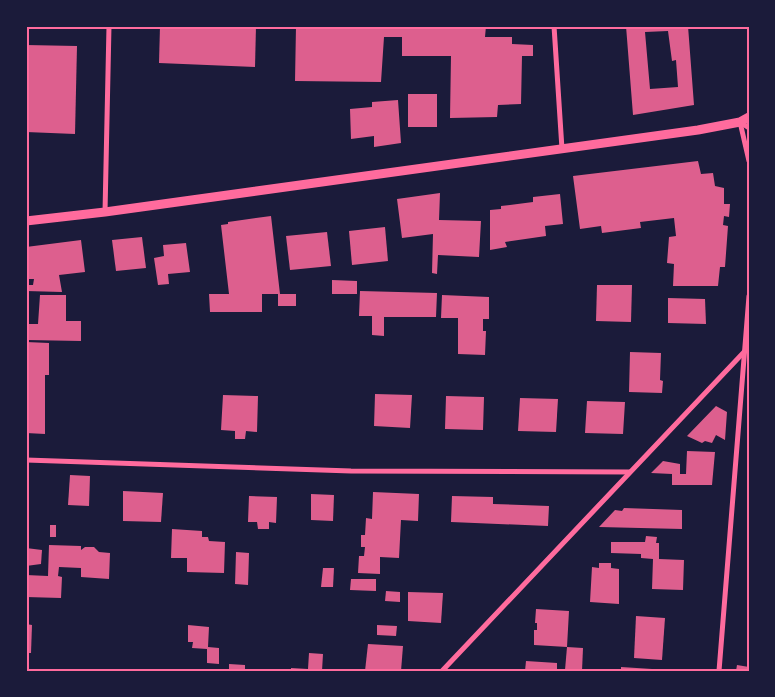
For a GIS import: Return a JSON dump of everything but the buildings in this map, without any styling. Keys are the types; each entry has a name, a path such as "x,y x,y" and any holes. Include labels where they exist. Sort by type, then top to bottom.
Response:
{"street":[{"path":"105,212 109,26"},
{"path":"554,26 562,149"},
{"path":"26,221 105,212 698,130 745,120"},
{"path":"745,120 749,128"},
{"path":"745,120 749,161"},
{"path":"719,671 749,296"},
{"path":"442,671 745,351"},
{"path":"26,460 351,471 630,472"}]}
